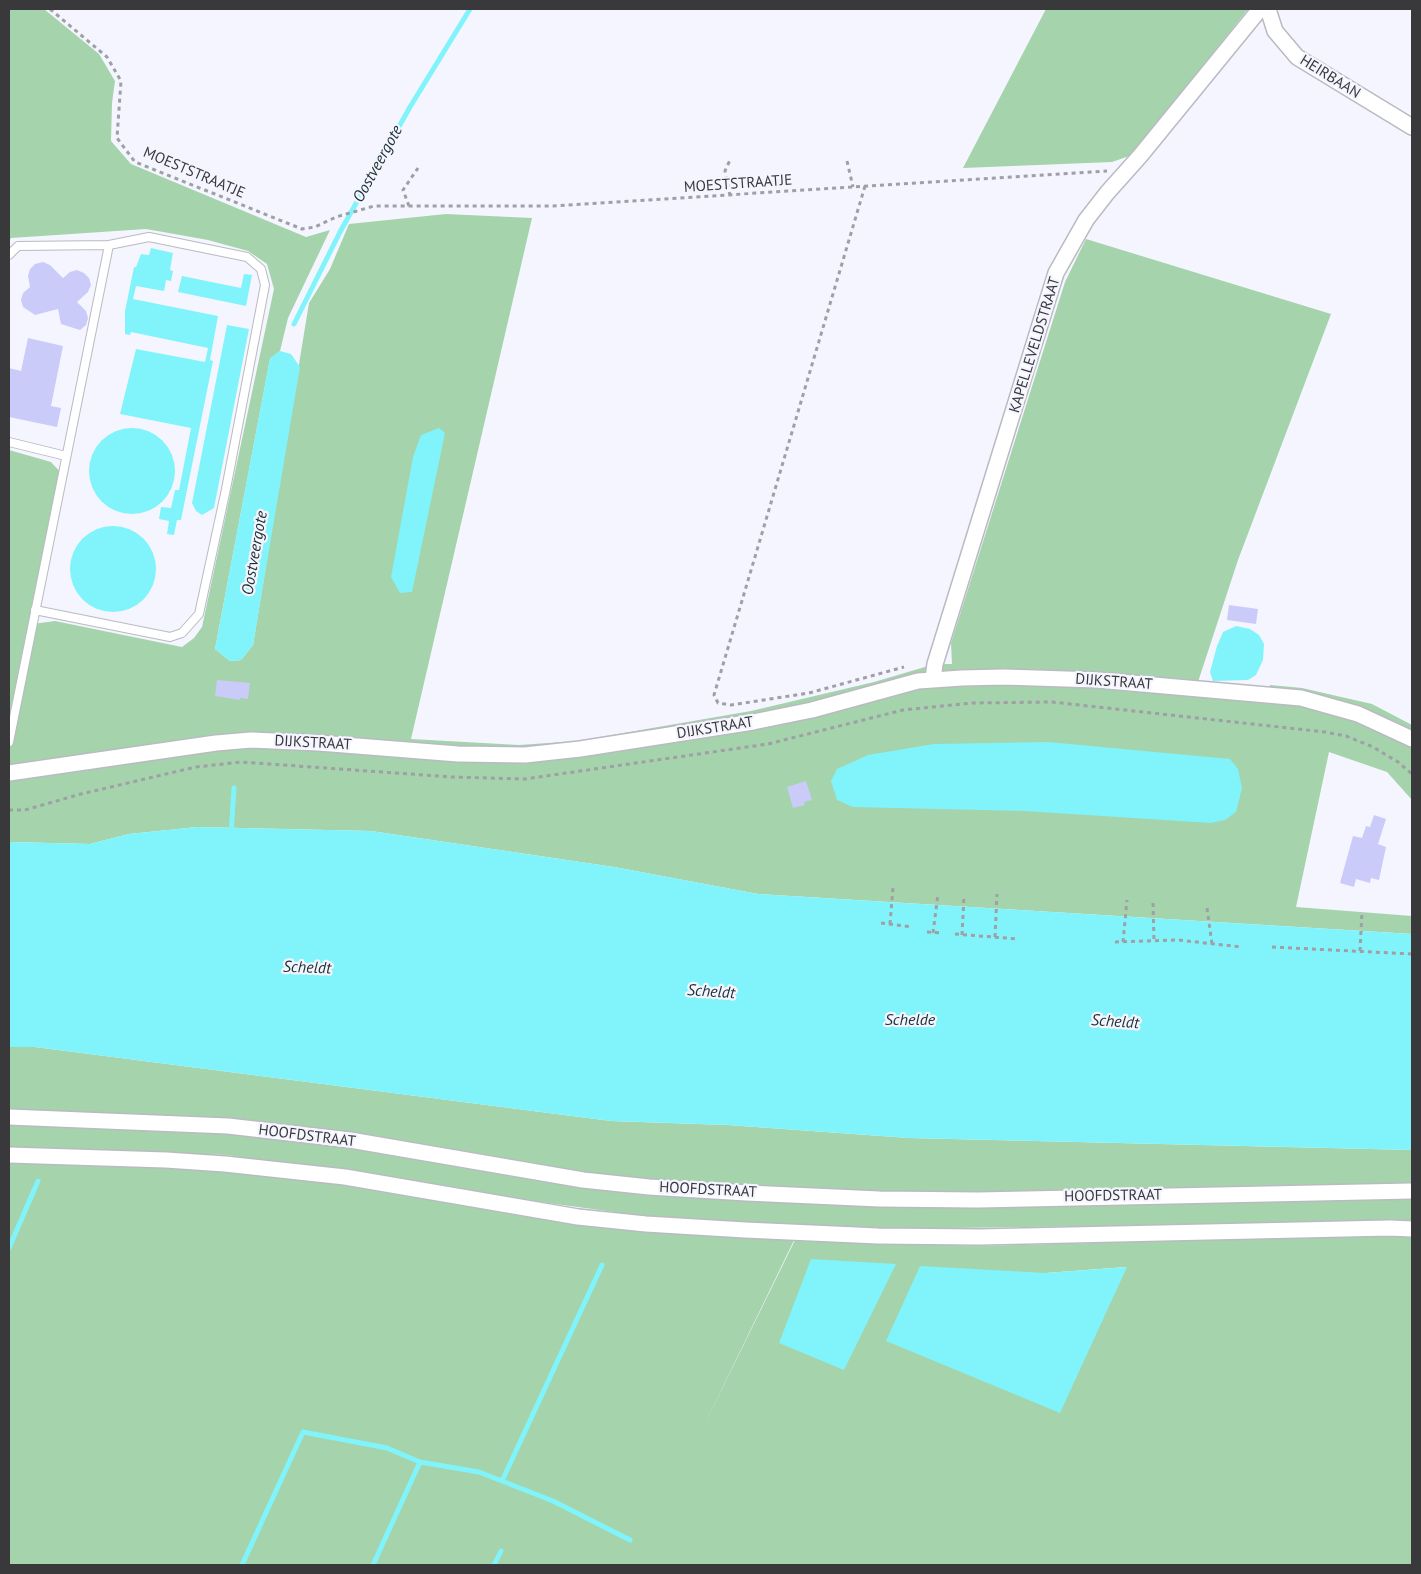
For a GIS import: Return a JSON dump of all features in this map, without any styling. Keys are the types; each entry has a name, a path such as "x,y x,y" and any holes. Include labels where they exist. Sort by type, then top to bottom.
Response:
{"street":[{"name":"KAPELLEVELDSTRAAT","path":"933,679 935,664 1056,274 1086,220 1260,9"},
{"name":"HEIRBAAN","path":"1268,9 1275,32 1297,56 1412,127"},
{"name":"DIJKSTRAAT","path":"9,773 216,743 251,740 319,742 458,754 525,755 580,749 753,722 812,710 910,683 933,679 1004,677 1097,680 1301,698 1358,714 1412,740"},
{"name":"HOOFDSTRAAT","path":"9,1117 168,1122 237,1127 350,1140 583,1180 649,1187 747,1193 879,1199 978,1200 1412,1191"},
{"path":"9,1155 225,1164 344,1177 578,1217 735,1230 878,1236 979,1237 1412,1229"}],"lane":[{"path":"9,255 18,246 109,245 149,238 247,257 261,269 265,285 226,489 199,614 182,633 170,637 36,610"},
{"path":"9,742 109,245"},
{"path":"9,442 66,456"}],"path":[{"name":"MOESTSTRAATJE","path":"50,9 107,57 121,80 117,138 135,162 302,229 315,227 336,217 374,206 552,206 730,196 1095,170 1125,172"},
{"path":"730,160 724,171 730,196"},
{"path":"847,161 853,187"},
{"path":"409,206 404,190 418,168"},
{"path":"865,186 714,695 718,703 731,704 809,693 905,667 910,683"},
{"path":"9,810 25,810 81,794 196,767 241,762 452,777 525,779 768,744 903,710 972,703 1052,702 1325,732 1346,736 1373,747 1398,762 1412,774"},
{"path":"890,924 893,887"},
{"path":"933,933 938,894"},
{"path":"995,937 997,894"},
{"path":"962,935 964,896"},
{"path":"1123,942 1127,900"},
{"path":"1153,903 1154,941"},
{"path":"1207,908 1212,944"},
{"path":"1360,951 1362,912"},
{"path":"881,923 912,927"},
{"path":"926,932 942,933"},
{"path":"955,934 1018,939"},
{"path":"1115,942 1178,940 1242,947"},
{"path":"1272,947 1412,954"}],"green space":[{"path":"9,9 44,9 99,54 115,81 112,103 111,141 131,164 306,237 330,230 288,318 280,351 270,359 215,649 230,661 241,660 253,645 309,303 330,269 349,224 446,214 532,218 411,739 519,745 577,741 751,711 874,682 935,664 952,664 951,643 1065,282 1086,239 1331,314 1238,560 1196,688 1267,694 1270,685 1302,688 1372,704 1412,725 1412,800 1387,772 1329,752 1296,907 1412,916 1412,934 758,894 614,867 371,831 197,827 129,834 90,844 9,842 9,450 51,462 63,475 33,624 55,621 182,647 194,638 202,627 274,289 267,264 248,251 208,240 146,229 11,238 9,241"},
{"path":"1046,9 1248,9 1132,155 1112,162 963,168"},
{"path":"9,1047 35,1047 611,1121 728,1125 909,1138 1412,1150 1412,1222 877,1229 801,1226 645,1216 227,1155 9,1147"},
{"path":"9,1155 166,1160 523,1206 798,1232 698,1438 796,1238 976,1246 1412,1235 1412,1565 9,1565","holes":["1126,1267 886,1341 1046,1273"]}],"water":[{"path":"151,248 173,253 170,270 173,271 171,281 166,280 164,291 136,286 133,299 218,316 210,360 213,361 181,520 177,520 174,535 167,534 169,521 159,519 161,507 171,508 175,490 179,490 191,428 120,414 136,349 205,362 208,348 131,332 130,335 125,334 125,311 134,267 136,267 141,254 149,255"},
{"path":"244,274 252,275 246,306 178,292 182,276 241,288"},
{"path":"227,325 249,329 214,508 202,515 196,511 192,503"},
{"path":"280,351 291,354 300,367 253,645 241,660 230,661 215,649 270,358"},
{"path":"132,428 149,431 163,440 172,454 175,471 172,488 163,502 149,511 132,514 115,511 101,502 92,488 89,471 92,454 101,440 115,431"},
{"path":"439,428 445,433 412,592 400,593 391,577 413,457 421,435"},
{"path":"113,526 137,533 149,545 156,569 149,593 137,605 113,612 89,605 77,593 70,569 77,545 89,533"},
{"path":"1236,626 1250,629 1259,635 1264,644 1263,660 1256,675 1248,680 1213,681 1210,672 1217,646 1223,632"},
{"path":"1048,742 1230,759 1238,769 1242,788 1236,812 1225,820 1211,823 1025,811 853,807 837,800 831,781 837,769 868,755 934,744"},
{"path":"197,827 371,831 614,867 758,894 1412,934 1412,1150 909,1138 728,1125 611,1121 35,1047 9,1047 9,842 90,844 129,834"},
{"path":"811,1259 896,1264 844,1370 779,1343"},
{"path":"920,1266 1046,1273 1127,1267 1060,1413 886,1341"}],"building":[{"path":"43,262 50,265 63,278 70,272 77,270 89,278 91,285 88,292 77,302 86,311 88,318 86,325 80,330 61,324 58,309 35,315 23,307 21,300 23,293 30,287 28,276 30,269 35,264"},
{"path":"28,338 63,346 51,406 61,408 57,427 9,417 9,368 21,371"},
{"path":"1229,605 1258,609 1256,624 1227,620"},
{"path":"217,680 250,683 248,699 240,698 240,700 215,696"},
{"path":"806,781 812,800 804,802 805,805 793,808 787,787"},
{"path":"1374,815 1386,819 1378,844 1386,847 1379,880 1371,878 1370,883 1356,879 1354,887 1340,883 1353,836 1362,838 1366,826 1370,827"}],"waterway":[{"name":"Oostveergote","path":"294,324 340,232 410,107 470,9"},
{"name":"Oostveergote","path":"231,835 234,788"},
{"path":"9,1248 38,1181"},
{"path":"502,1481 602,1265"},
{"path":"242,1565 303,1432 387,1448 420,1462 373,1565"},
{"path":"420,1462 479,1472 553,1501 630,1540"},
{"path":"494,1565 501,1551"}],"water label":[{"name":"Scheldt","path":"307,968"},
{"name":"Scheldt","path":"711,992"},
{"name":"Schelde","path":"910,1020"},
{"name":"Scheldt","path":"1115,1022"}]}
